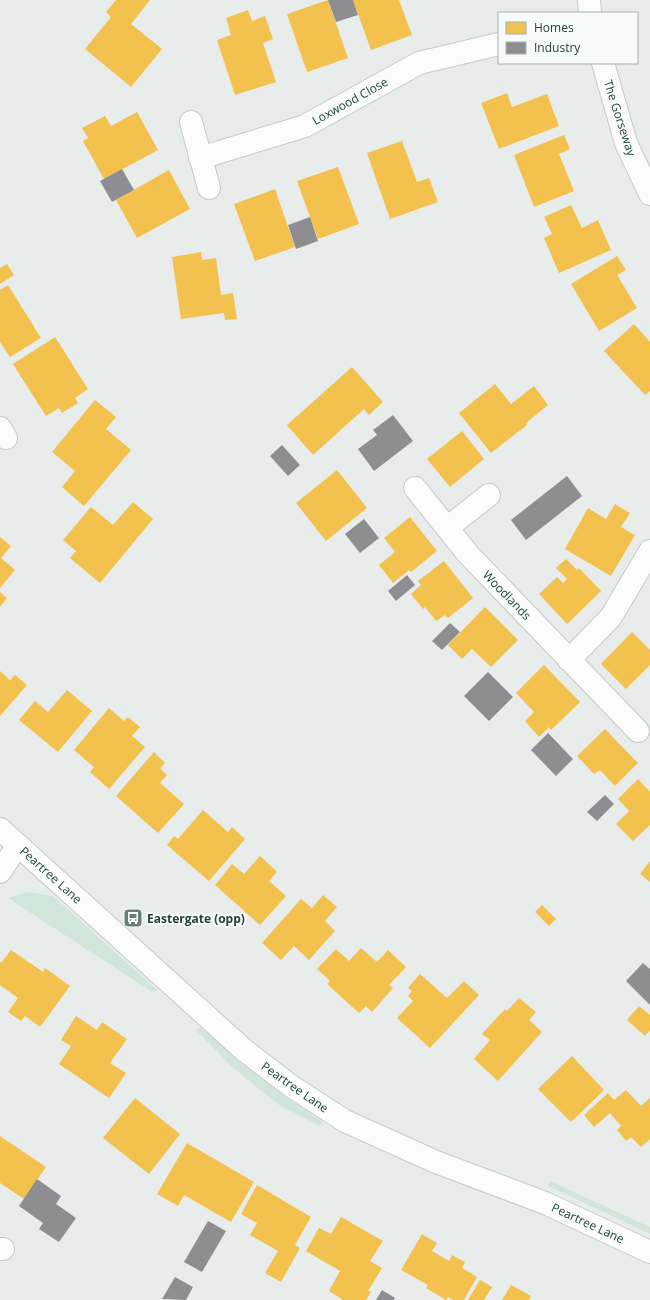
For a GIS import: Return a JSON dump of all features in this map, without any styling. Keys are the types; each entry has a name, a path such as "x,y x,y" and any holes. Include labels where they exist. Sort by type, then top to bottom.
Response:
{"street":[{"path":"589,0 590,12"},
{"name":"Loxwood Close","path":"200,158 305,126 419,63 498,44"},
{"name":"The Gorseway","path":"603,64 626,143 650,194"},
{"path":"191,122 209,188"},
{"name":"Woodlands","path":"415,488 468,554 638,731"},
{"path":"447,528 489,495"},
{"path":"569,660 611,618 650,550"},
{"name":"Peartree Lane","path":"0,829 244,1050 291,1086 345,1121 436,1162 545,1203 650,1252"},
{"path":"0,872 18,845"}],"green space":[{"path":"28,892 53,896 157,990 152,992 8,898"},
{"path":"199,1027 284,1096 323,1122 320,1126 279,1105 232,1067 196,1030"},
{"path":"550,1181 650,1227 650,1234 548,1186"}],"building: Homes":[{"path":"116,0 150,0 131,24 162,49 131,87 85,49 111,17 106,12"},
{"path":"328,0 348,58 307,72 287,14"},
{"path":"353,0 399,0 412,35 371,50"},
{"path":"248,10 252,21 265,16 273,39 263,43 276,82 235,95 217,40 231,35 226,18"},
{"path":"507,93 512,107 547,94 559,126 499,149 481,103"},
{"path":"137,112 158,150 104,179 83,141 88,138 82,128 105,116 111,126"},
{"path":"564,135 570,149 559,154 574,191 534,207 514,155"},
{"path":"402,141 417,182 429,178 438,202 390,219 367,153"},
{"path":"338,167 359,224 318,239 297,181"},
{"path":"169,170 190,209 137,238 116,200"},
{"path":"275,189 295,247 255,261 234,204"},
{"path":"571,205 582,228 598,220 611,250 559,273 544,238 552,234 544,217"},
{"path":"201,252 202,260 216,258 221,295 233,293 237,319 225,320 224,313 181,319 172,257"},
{"path":"617,256 626,270 617,275 637,308 599,331 571,284"},
{"path":"7,264 14,275 0,284 0,268"},
{"path":"8,285 41,338 10,357 0,342 0,290"},
{"path":"634,324 650,342 650,391 645,395 604,351"},
{"path":"55,337 88,389 75,398 78,403 62,413 59,408 46,416 13,364"},
{"path":"352,367 383,402 369,415 364,409 313,455 287,425"},
{"path":"495,384 511,404 534,386 548,405 526,423 527,425 491,453 459,413"},
{"path":"95,400 116,417 106,429 131,450 84,506 62,487 75,471 52,452"},
{"path":"462,431 484,459 450,487 427,459"},
{"path":"337,470 367,508 326,541 296,503"},
{"path":"133,502 153,519 100,583 70,558 76,551 63,540 91,507 113,525"},
{"path":"615,504 630,513 621,527 635,535 611,576 565,549 588,508 606,519"},
{"path":"410,517 437,551 411,572 409,570 393,583 379,565 395,552 384,538"},
{"path":"0,537 11,546 1,558 15,570 0,588"},
{"path":"566,559 577,570 579,568 601,591 567,624 539,594 557,577 563,583 567,579 556,568"},
{"path":"444,561 473,598 448,618 445,615 436,621 425,607 423,609 411,594 421,585 418,581"},
{"path":"0,592 7,598 0,607"},
{"path":"485,607 518,640 491,667 472,649 462,659 448,645"},
{"path":"632,632 650,650 650,665 626,689 601,664"},
{"path":"544,665 580,702 551,730 549,727 539,737 525,721 534,712 516,693"},
{"path":"0,671 10,680 15,675 27,685 0,716"},
{"path":"67,690 92,711 58,752 19,720 35,701 48,712"},
{"path":"109,708 124,721 128,717 140,727 132,736 145,747 109,789 90,772 94,767 74,750"},
{"path":"605,729 638,763 615,786 600,770 594,774 577,756"},
{"path":"154,752 165,763 160,768 167,775 160,783 184,804 158,833 116,796"},
{"path":"638,779 650,792 650,825 633,841 616,824 629,811 618,799"},
{"path":"203,810 228,832 232,827 245,839 209,881 167,845 174,836 178,839"},
{"path":"260,856 277,872 269,881 286,896 260,925 215,885 232,864 244,874"},
{"path":"650,861 650,882 640,874"},
{"path":"323,895 337,907 325,921 335,931 309,960 294,946 281,960 262,943 301,899 312,908"},
{"path":"542,905 556,919 549,926 535,912"},
{"path":"361,948 377,962 388,950 406,967 389,985 393,988 372,1012 366,1006 359,1013 327,984 330,981 317,969 336,949 349,961"},
{"path":"11,950 43,972 45,968 70,986 40,1027 25,1016 21,1021 8,1012 18,998 0,985 0,962 1,963"},
{"path":"420,974 447,998 464,981 479,995 430,1048 397,1018 413,1001 408,996 412,991 408,988"},
{"path":"519,998 536,1012 529,1020 542,1032 498,1081 474,1059 490,1040 482,1034 505,1009 507,1011"},
{"path":"639,1006 650,1015 650,1030 645,1036 627,1020"},
{"path":"76,1016 97,1030 102,1022 127,1039 110,1063 126,1073 109,1098 59,1064 71,1046 61,1040"},
{"path":"572,1056 604,1090 571,1122 538,1089"},
{"path":"626,1090 641,1106 650,1098 650,1139 641,1147 631,1137 626,1141 617,1130 621,1126 610,1113 594,1127 584,1115 608,1093 614,1100"},
{"path":"135,1098 180,1134 149,1174 103,1138"},
{"path":"0,1136 46,1167 24,1199 0,1183"},
{"path":"187,1143 254,1182 231,1222 184,1195 178,1206 157,1194"},
{"path":"257,1185 311,1217 295,1245 300,1248 281,1282 265,1273 278,1251 250,1235 257,1223 241,1214"},
{"path":"341,1217 383,1241 370,1261 382,1268 368,1291 371,1292 366,1300 343,1300 329,1291 340,1271 306,1251 319,1228 331,1234"},
{"path":"422,1234 437,1243 432,1251 449,1261 452,1255 465,1262 462,1268 477,1277 464,1300 454,1300 448,1297 446,1300 426,1288 428,1285 401,1270"},
{"path":"480,1280 492,1287 484,1300 468,1300"},
{"path":"511,1285 531,1296 529,1300 502,1300"}],"building: Industry":[{"path":"328,0 353,0 358,15 336,22"},
{"path":"122,169 134,190 112,202 100,181"},
{"path":"310,217 318,241 296,249 288,225"},
{"path":"393,415 413,441 374,471 358,449 377,435 373,430"},
{"path":"282,445 300,465 288,476 270,456"},
{"path":"567,476 582,496 526,540 511,520"},
{"path":"364,519 379,538 360,553 345,534"},
{"path":"407,575 415,585 396,601 388,591"},
{"path":"450,623 460,632 442,650 432,641"},
{"path":"488,672 513,697 489,721 464,696"},
{"path":"548,733 573,759 556,776 531,750"},
{"path":"605,795 614,804 597,821 587,812"},
{"path":"643,963 650,969 650,1005 626,981"},
{"path":"37,1179 61,1196 56,1204 76,1218 59,1242 39,1229 43,1223 19,1206"},
{"path":"208,1221 226,1231 202,1272 184,1262"},
{"path":"175,1277 193,1287 186,1300 162,1299"},
{"path":"382,1290 395,1298 394,1300 376,1300"}],"place":[{"name":"Eastergate (opp)","path":"133,918"}]}
